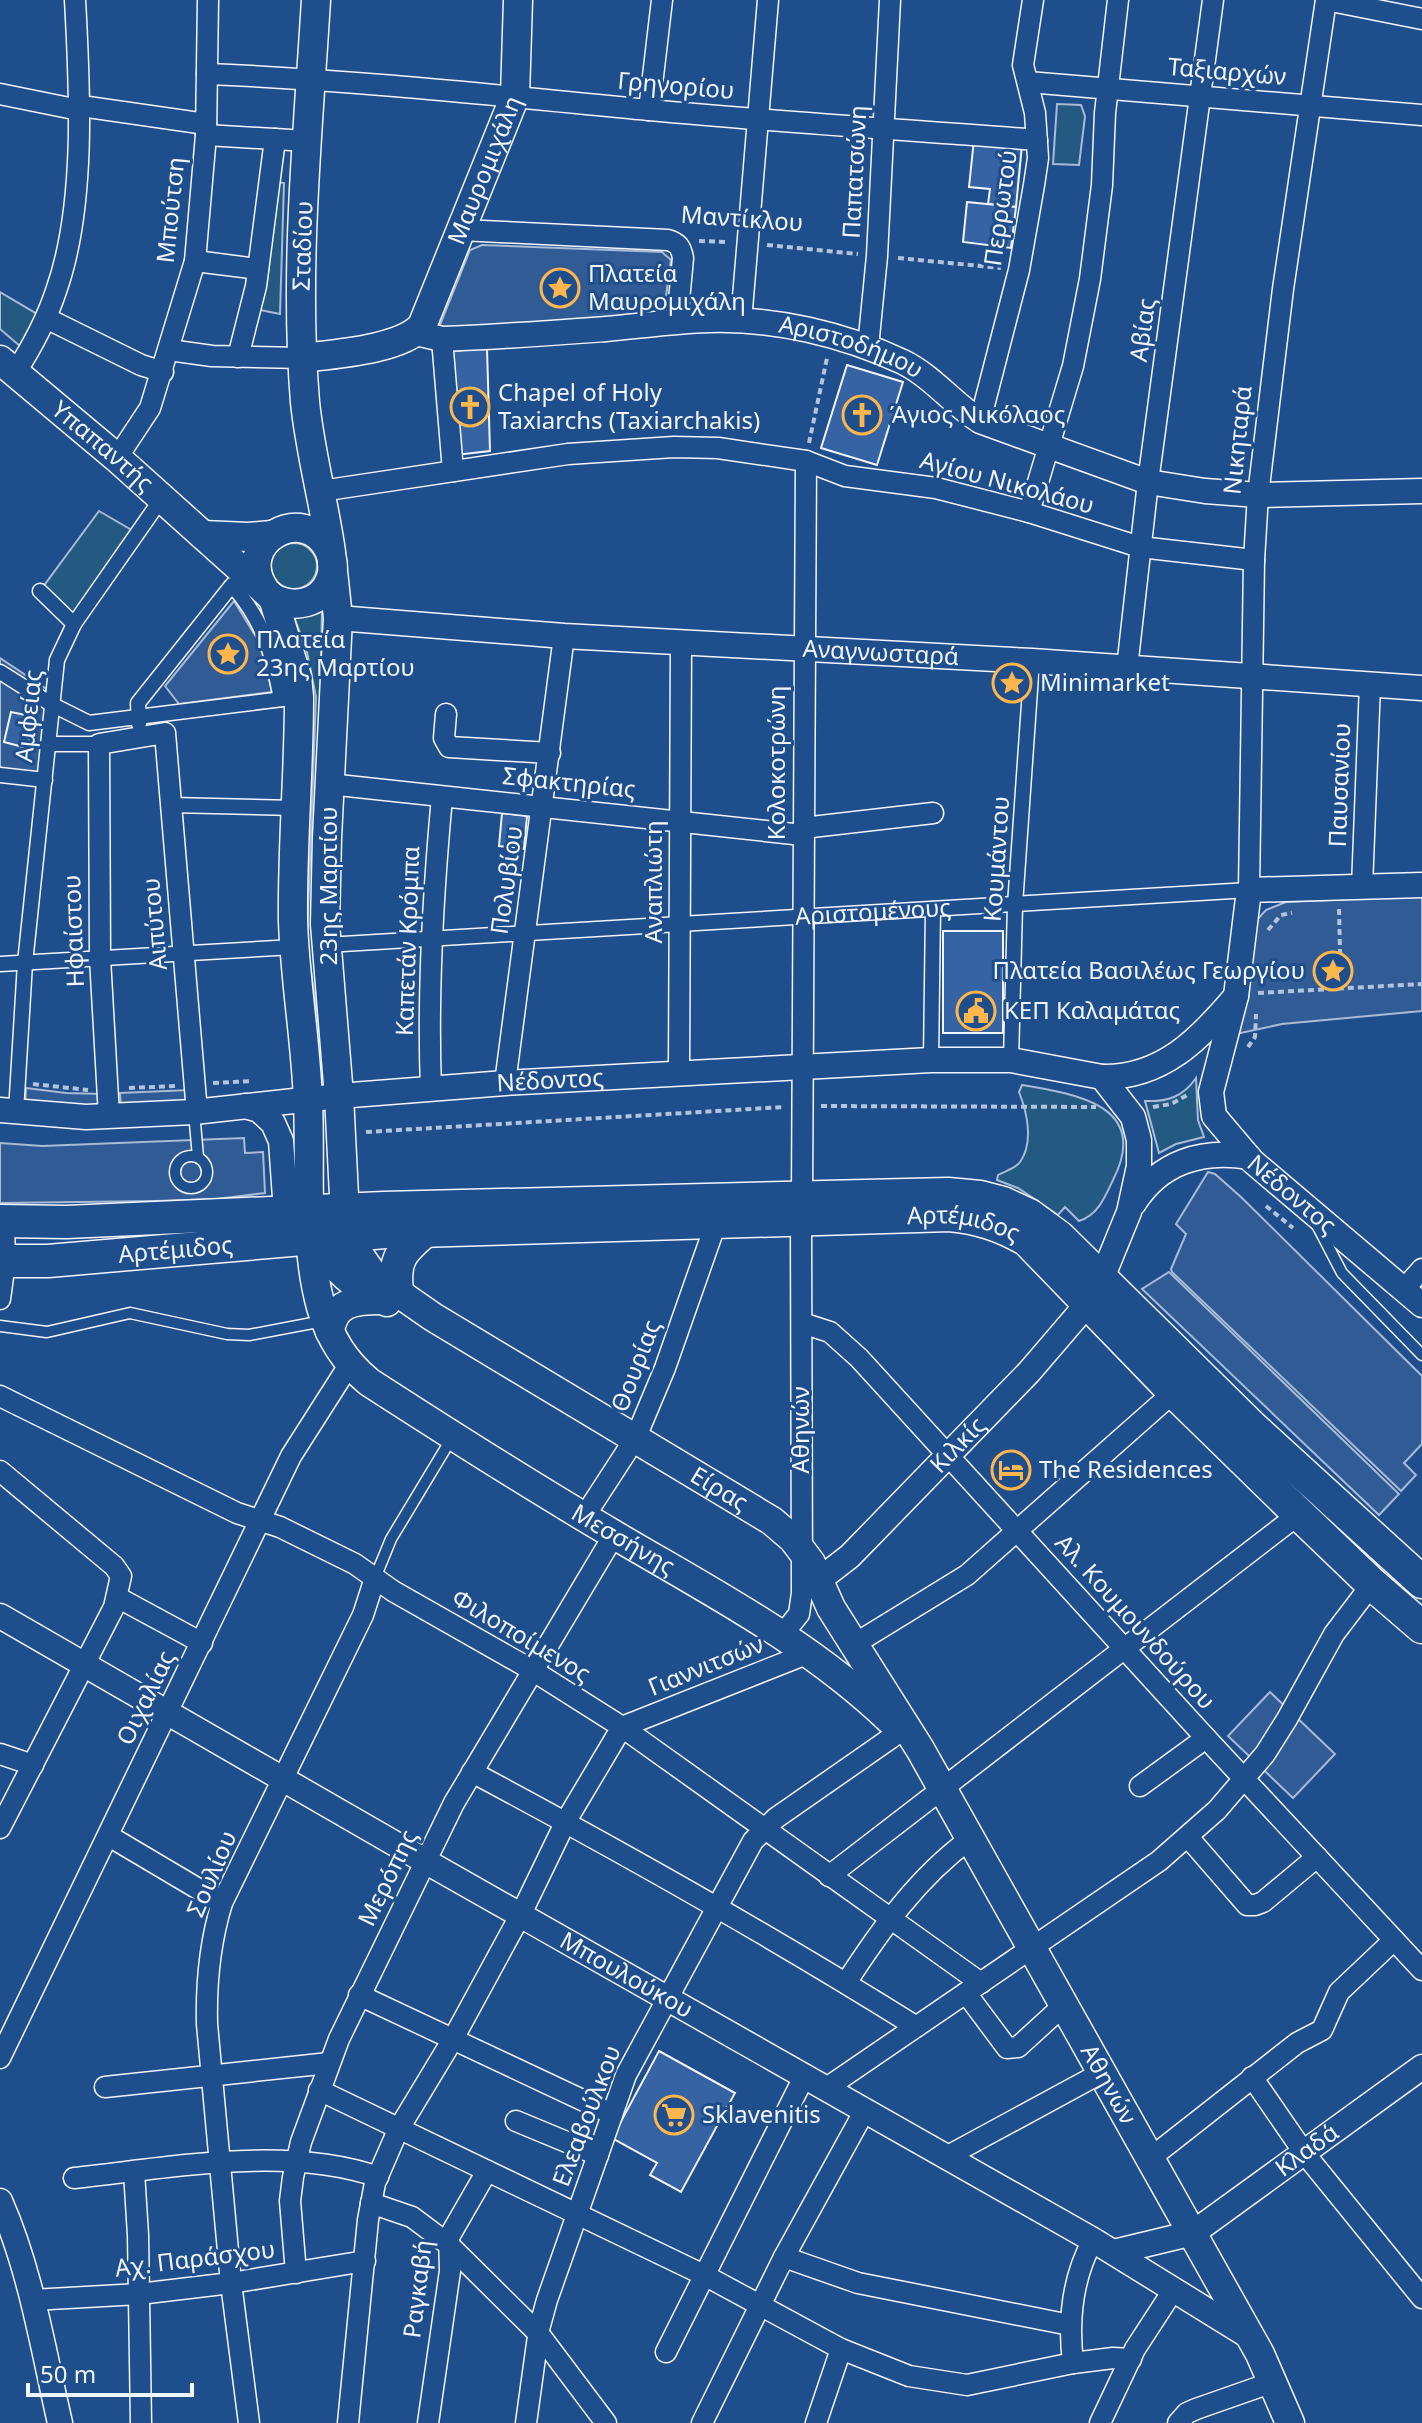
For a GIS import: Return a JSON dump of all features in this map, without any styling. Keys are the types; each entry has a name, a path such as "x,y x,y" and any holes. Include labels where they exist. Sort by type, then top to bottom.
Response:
{"main road":[{"name":"Σταδίου","path":"316,0 302,250 302,358 307,415 321,491"},
{"name":"Μαυρομιχάλη","path":"429,336 427,315 515,96 518,0"},
{"name":"Αριστοδήμου","path":"302,358 429,336"},
{"name":"Υπαπαντής","path":"6,370 117,458 269,594"},
{"path":"203,535 248,537 276,532 298,528 309,531 323,541 332,560 327,586 314,599 297,604 285,603 269,594 257,575 257,558 264,542 276,532 310,511 321,491"},
{"name":"23ης Μαρτίου","path":"321,491 338,618 329,784 326,945 346,1223"},
{"name":"23ης Μαρτίου","path":"269,594 297,677 290,698 295,808 294,947 308,1099 305,1211"},
{"name":"Αρτέμιδος","path":"346,1223 802,1208 948,1194 1003,1203 1049,1229 1174,1392 1372,1584 1422,1627"},
{"name":"Αρτέμιδος","path":"2,1221 101,1221 305,1211 346,1223 426,1230 716,1223 802,1208"},
{"path":"305,1211 332,1264 351,1282 389,1296"},
{"name":"Αρτέμιδος","path":"2,1262 48,1261 305,1211"},
{"name":"Μεσσήνης","path":"305,1211 317,1292 328,1327 349,1365 369,1382 453,1436 783,1634 869,1700 910,1740"},
{"name":"Είρας","path":"346,1223 374,1276 389,1296 433,1317 772,1521 802,1550 853,1645 910,1740"},
{"path":"389,1296 403,1250 426,1230"},
{"name":"Αρτέμιδος","path":"1095,1290 1422,1582"},
{"path":"328,1327 344,1306 389,1296"},
{"name":"Αθηνών","path":"910,1740 942,1789 1148,2160 1193,2233 1273,2382 1290,2423"}],"street":[{"path":"6,370 46,318 64,263 71,220 80,108 75,0"},
{"name":"Μπούτση","path":"117,458 150,408 195,261 206,129 208,0"},
{"path":"649,110 662,0"},
{"path":"741,321 768,0"},
{"name":"Παπατσώνη","path":"868,347 877,256 890,0"},
{"name":"Περρωτού","path":"980,421 1019,270 1034,185 1037,140 1034,101 1023,65 1033,0"},
{"path":"1029,512 1073,366 1090,279 1102,185 1118,0"},
{"name":"Αβίας","path":"1127,668 1148,482 1213,0"},
{"path":"1326,0 1422,19"},
{"name":"Νικηταρά","path":"1249,890 1254,560 1258,495 1281,303 1326,0"},
{"name":"Γρηγορίου","path":"207,74 311,78 649,110 1037,140"},
{"name":"Ταξιαρχών","path":"1028,82 1422,115"},
{"path":"0,94 206,129 307,141"},
{"name":"Σταδίου","path":"238,357 258,269 275,139"},
{"name":"Μαντίκλου","path":"461,230 668,240 676,243"},
{"path":"676,243 682,249 683,258 677,322"},
{"path":"195,261 258,269"},
{"path":"46,318 141,365 163,372"},
{"name":"Αριστοδήμου","path":"429,336 677,322 741,321 801,328 868,347 924,374 980,421 1148,482 1258,495 1422,491"},
{"path":"429,336 453,471"},
{"path":"169,350 238,357 302,358"},
{"name":"Αγίου Νικολάου","path":"321,491 568,454 665,447 718,448 806,461 845,476 910,483 1029,512 1140,547 1254,560"},
{"name":"Κολοκοτρώνη","path":"802,1208 806,461"},
{"name":"Αμφείας","path":"8,1111 57,660 74,624 162,498"},
{"path":"48,744 99,744 139,728 290,698 260,623 232,585 138,703 139,728"},
{"path":"40,591 74,624"},
{"name":"Αναγνωσταρά","path":"338,618 564,636 1032,661 1422,688"},
{"name":"Πολυβίου","path":"505,1083 564,636"},
{"name":"Αναπλιώτη","path":"679,1072 681,643"},
{"name":"Κουμάντου","path":"1011,1060 1015,905 1032,661"},
{"path":"0,672 51,704 89,723 139,728"},
{"name":"Παυσανίου","path":"1362,887 1370,684"},
{"path":"446,714 444,738 449,747 550,753"},
{"name":"Αιπύτου","path":"139,728 165,733 196,1112"},
{"name":"Ηφαίστου","path":"99,744 100,958 109,1116"},
{"path":"0,775 45,780"},
{"name":"Σφακτηρίας","path":"329,784 803,831 933,813"},
{"name":"Καπετάν Κρόμπα","path":"431,1089 430,939 442,797"},
{"path":"171,805 295,808"},
{"name":"Αριστομένους","path":"326,945 1249,890 1422,885"},
{"name":"Νέδοντος","path":"1249,890 1247,995 1220,1058 1211,1092 1211,1110 1249,1157 1310,1213 1422,1305"},
{"path":"931,1060 933,909"},
{"path":"0,964 294,947"},
{"name":"Νέδοντος","path":"8,1111 109,1116 196,1112 339,1096 505,1083 931,1060 1011,1060 1102,1077 1130,1075 1167,1062 1247,995"},
{"path":"1102,1077 1127,1108 1137,1130 1139,1166 1129,1212"},
{"path":"245,1106 259,1110 273,1123 305,1211"},
{"path":"1129,1212 1150,1182 1178,1162 1210,1155 1249,1157"},
{"name":"Αθηνών","path":"783,1634 794,1623 800,1609 802,1208"},
{"name":"Κιλκίς","path":"819,1580 850,1556 1029,1372 1095,1290 1129,1212"},
{"name":"Αρτέμιδος","path":"2,1221 2,1262"},
{"name":"Θουρίας","path":"584,1517 636,1437 665,1368 716,1223"},
{"path":"0,1299 2,1262"},
{"path":"1404,1289 1422,1269"},
{"name":"Αλ. Κουμουνδούρου","path":"802,1323 837,1337 1422,1970"},
{"name":"Οιχαλίας","path":"0,2058 297,1445 349,1365"},
{"path":"853,1645 956,1583 1018,1532 1174,1392"},
{"name":"Φιλοποίμενος","path":"0,1396 237,1513 260,1520 342,1557 393,1591 532,1670 622,1727 890,1918 973,1988 1003,2045 1013,2049 1064,2005"},
{"path":"0,1471 114,1566 121,1576 117,1597 33,1765 8,1795 0,1828"},
{"path":"829,1876 1299,1514"},
{"name":"Μερόπης","path":"296,2273 290,2201 296,2160 329,2063 359,1995 472,1772 614,1535"},
{"name":"Σουλίου","path":"249,2423 231,2283 211,2074 206,1989 213,1936 222,1903 285,1780 363,1615 375,1578"},
{"path":"828,2087 1159,1861 1188,1837 1245,1779 1277,1736 1334,1634 1372,1584"},
{"path":"117,1597 202,1643"},
{"name":"Μπουλούκου","path":"0,1616 1104,2246 1250,2337"},
{"name":"Γιαννιτσών","path":"622,1727 809,1653"},
{"path":"348,2423 371,2203 378,2177 398,2130 453,2039 521,1914 566,1821 622,1727"},
{"path":"1140,1786 1206,1738"},
{"name":"Ελεαβούλκου","path":"526,2423 547,2300 626,2075 745,1855 763,1829 910,1740"},
{"path":"0,1754 33,1765"},
{"path":"472,1772 566,1821 915,2026"},
{"path":"109,1836 222,1903"},
{"path":"1188,1837 1247,1905 1263,1902 1317,1857"},
{"path":"846,1983 890,1918 944,1859 970,1839"},
{"path":"1148,2160 1297,2043 1322,2030 1339,1992 1394,1940"},
{"path":"359,1995 612,2114"},
{"path":"105,2087 329,2063"},
{"name":"Κλαδά","path":"1193,2233 1422,2067"},
{"path":"946,2157 1101,2073"},
{"path":"666,2352 805,2075"},
{"path":"1252,2077 1305,2154 1422,2298"},
{"path":"319,2090 706,2276 841,2349 909,2376 967,2385 1073,2363 1131,2359"},
{"path":"702,2423 759,2305 865,2110"},
{"path":"516,2121 598,2155"},
{"path":"74,2178 296,2160 328,2164 378,2177"},
{"name":"Ραγκαβή","path":"428,2423 450,2271 448,2244 451,2230 487,2171"},
{"path":"134,2172 141,2423"},
{"path":"0,2201 15,2236 60,2423"},
{"path":"371,2203 412,2217 448,2244 539,2334 606,2423"},
{"path":"1073,2363 1070,2325 1077,2284 1104,2246 1193,2233"},
{"path":"784,2257 858,2283 1070,2325"},
{"name":"Αχ. Παράσχου","path":"32,2300 139,2294 231,2283 365,2261"},
{"path":"1100,2423 1131,2359 1174,2289"},
{"path":"816,2423 841,2349"},
{"path":"1178,2423 1196,2409 1273,2382"}],"lane":[{"path":"196,1112 198,1157"},
{"path":"1310,1213 1342,1273 1422,1355"},
{"path":"0,1326 47,1332 130,1313 227,1334 249,1335 328,1327"},
{"name":"Σουλίου","path":"375,1578 391,1539 453,1436"}],"path":[{"name":"Μαντίκλου","path":"676,243 749,243 1019,270"},
{"path":"806,461 832,336"},
{"path":"1339,907 1341,990"},
{"path":"1247,995 1422,984"}],"shaded area":[{"path":"1057,104 1081,105 1085,116 1079,165 1053,164"},
{"path":"277,182 284,183 280,314 260,310"},
{"name":"Πλατεία Μαυρομιχάλη","path":"482,245 662,252 671,260 663,318 438,330 470,250"},
{"path":"0,292 37,314 21,347 0,329"},
{"path":"99,511 135,532 74,624 40,591"},
{"path":"294,543 310,550 317,566 310,582 294,589 278,582 271,566 278,550"},
{"name":"Πλατεία 23ης Μαρτίου","path":"234,601 261,645 272,692 179,704 165,686"},
{"path":"322,606 317,898 322,1051 307,941 316,697 307,652 292,611"},
{"path":"0,658 57,696 48,786 0,780"},
{"name":"Πλατεία Βασιλέως Γεωργίου","path":"1422,896 1422,1011 1282,1024 1236,1034 1255,922 1266,910 1286,902"},
{"path":"1196,1078 1198,1120 1204,1137 1176,1144 1159,1153 1145,1101 1174,1097 1186,1090"},
{"path":"1022,1085 1065,1093 1102,1108 1115,1120 1123,1135 1122,1155 1113,1180 1104,1199 1086,1218 1079,1221 1065,1207 1058,1215 1018,1188 997,1180 998,1175 1020,1162 1027,1145 1027,1118 1019,1092"},
{"path":"26,1088 104,1094 104,1109 25,1105"},
{"path":"189,1090 190,1106 121,1108 120,1093"},
{"path":"244,1138 245,1153 263,1152 265,1193 217,1199 0,1203 0,1143 42,1146"},
{"path":"1208,1172 1215,1174 1241,1197 1422,1376 1422,1444 1404,1463 1416,1475 1401,1491 1172,1272 1186,1234 1176,1224"},
{"path":"1169,1272 1399,1494 1379,1515 1142,1289"},
{"path":"1270,1692 1335,1754 1293,1798 1228,1736"}],"building":[{"path":"974,139 1022,145 1016,207 988,204 990,189 969,187"},
{"path":"967,202 1016,207 1011,248 963,242"},
{"name":"Chapel of Holy Taxiarchs (Taxiarchakis)","path":"487,348 490,451 456,455 449,357 453,351"},
{"name":"Άγιος Νικόλαος","path":"847,365 903,382 877,465 821,448"},
{"path":"11,712 35,717 27,748 4,742"},
{"path":"502,813 527,816 524,849 499,846"},
{"path":"943,931 1003,931 1003,1033 943,1033"},
{"name":"Sklavenitis","path":"659,2051 735,2093 681,2192 650,2175 657,2163 612,2138"}],"place":[{"name":"Πλατεία Μαυρομιχάλη","path":"560,288"},
{"name":"Chapel of Holy Taxiarchs (Taxiarchakis)","path":"470,407"},
{"name":"Άγιος Νικόλαος","path":"862,415"},
{"name":"Πλατεία 23ης Μαρτίου","path":"228,654"},
{"name":"Minimarket","path":"1012,683"},
{"name":"Πλατεία Βασιλέως Γεωργίου","path":"1333,971"},
{"name":"ΚΕΠ Καλαμάτας","path":"976,1011"},
{"name":"The Residences","path":"1011,1470"},
{"name":"Sklavenitis","path":"674,2115"}]}
